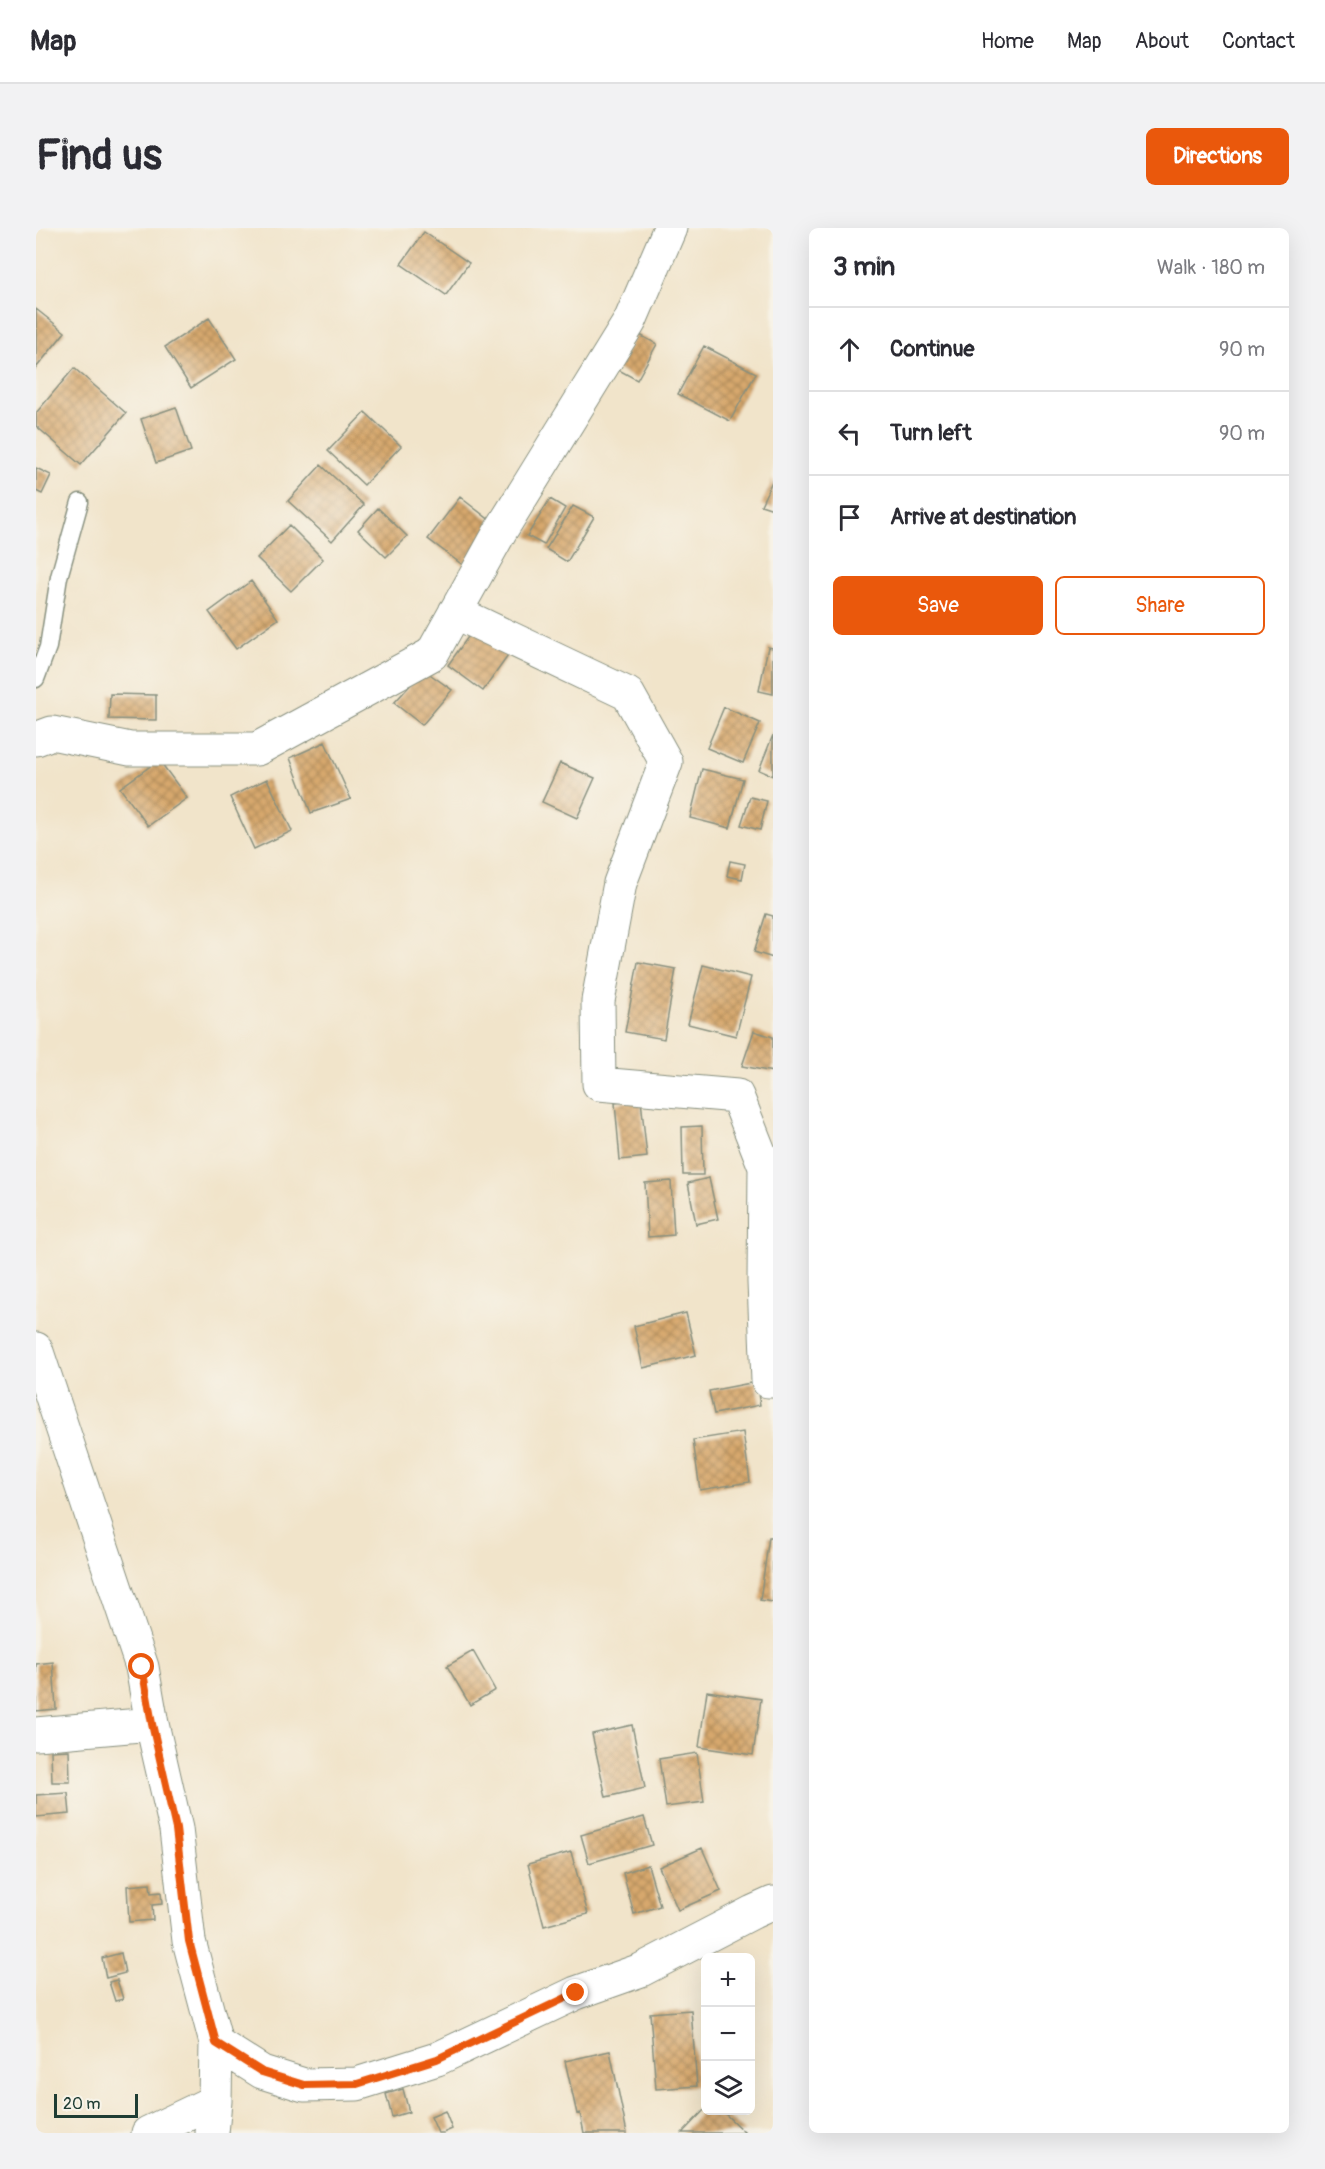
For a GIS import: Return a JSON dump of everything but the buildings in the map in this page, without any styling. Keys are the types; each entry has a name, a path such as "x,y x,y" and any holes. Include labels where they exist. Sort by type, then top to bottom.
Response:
{"street":[{"path":"36,739 52,733 130,749 257,749 432,654 501,530 630,321 670,228"},
{"path":"455,612 628,694 666,762 621,883 598,1001 599,1084 737,1096 765,1167 764,1282 768,1381 773,1381"},
{"path":"36,1349 142,1667 152,1724 176,1829 189,1941 216,2043 213,2117 148,2133"},
{"path":"36,1734 152,1724"},
{"path":"216,2043 262,2072 304,2085 357,2084 437,2059 576,1993 641,1970 773,1903"}],"lane":[{"path":"36,679 48,647 59,577 80,502"}],"route":[{"path":"142,1667 152,1724 176,1829 189,1941 216,2043 262,2072 304,2085 357,2084 437,2059 576,1993"}]}
